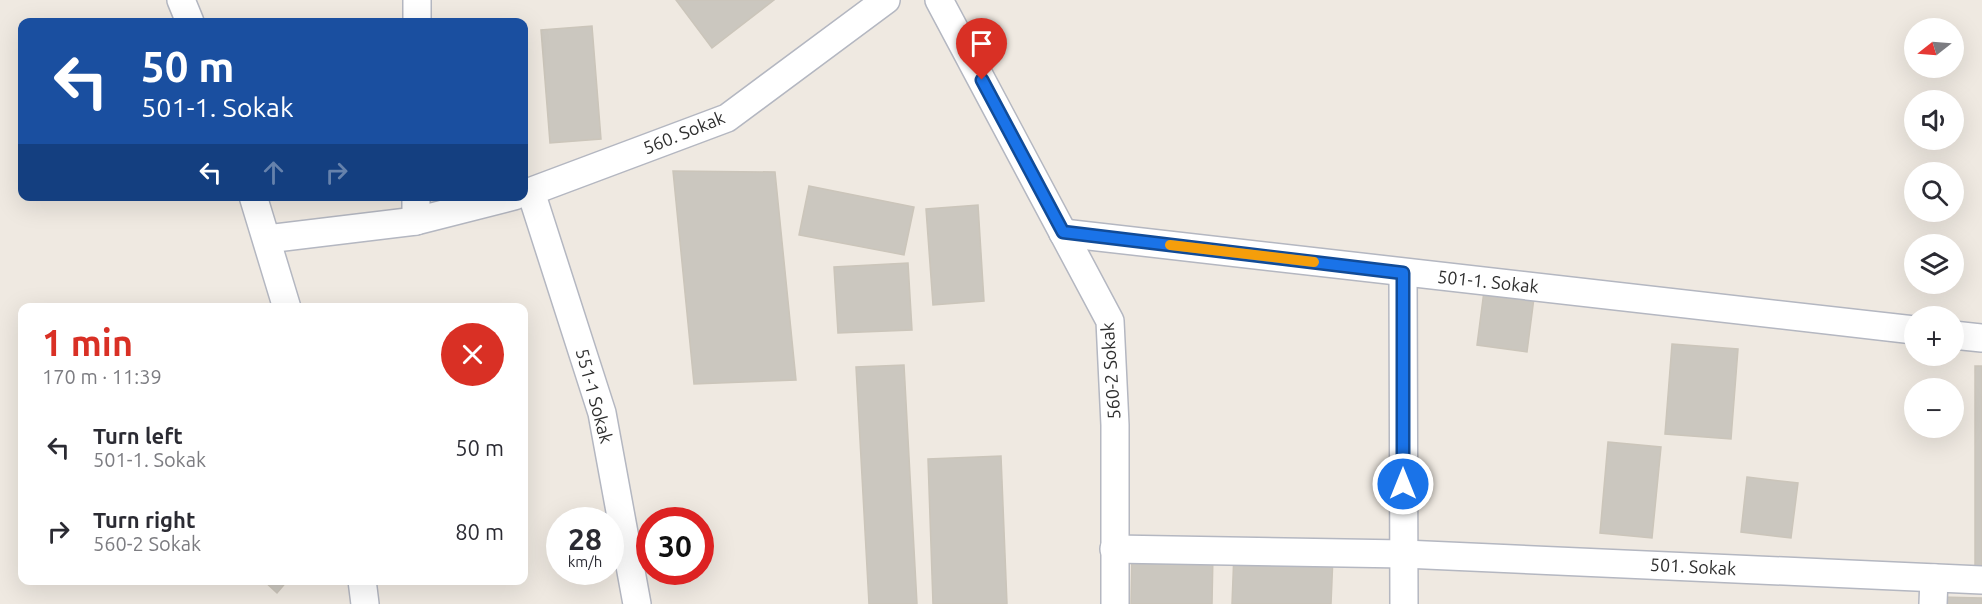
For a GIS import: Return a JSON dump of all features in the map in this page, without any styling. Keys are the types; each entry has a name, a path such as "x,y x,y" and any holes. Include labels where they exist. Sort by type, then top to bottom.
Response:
{"street":[{"path":"181,0 188,18"},
{"path":"417,0 417,18"},
{"name":"560. Sokak","path":"528,192 727,118 886,0"},
{"name":"560-2 Sokak","path":"939,0 1110,321 1115,424 1115,604"},
{"path":"255,201 286,303"},
{"name":"560. Sokak","path":"267,239 416,209 473,201"},
{"name":"551-1 Sokak","path":"526,201 602,413 637,604"},
{"name":"501-1. Sokak","path":"1063,232 1403,273 1904,329"},
{"path":"1403,273 1404,604"},
{"path":"1964,336 1982,338"},
{"name":"501. Sokak","path":"1114,549 1404,554 1933,591 1982,580"},
{"path":"363,585 365,604"}],"building":[{"path":"676,0 774,0 712,48"},
{"path":"592,26 601,139 550,143 541,30"},
{"path":"673,171 775,172 796,380 694,384"},
{"path":"809,186 914,207 904,255 799,235"},
{"path":"978,205 984,301 933,305 926,209"},
{"path":"908,263 912,330 838,333 834,267"},
{"path":"1484,291 1534,298 1527,352 1477,345"},
{"path":"1672,344 1738,349 1731,439 1665,434"},
{"path":"904,365 917,604 869,604 856,367"},
{"path":"1975,366 1982,366 1982,566 1975,566"},
{"path":"1608,442 1661,447 1652,538 1600,533"},
{"path":"1001,456 1007,604 933,604 928,459"},
{"path":"1747,477 1798,483 1791,538 1741,532"},
{"path":"1132,552 1213,553 1212,604 1131,604"},
{"path":"1234,552 1333,556 1331,604 1232,604"},
{"path":"268,585 284,585 277,593"},
{"path":"1940,597 1982,598 1982,604 1940,604"}],"slow traffic":[{"path":"1170,245 1314,262"}],"route":[{"path":"982,80 1063,232 1403,273 1403,484"}]}
